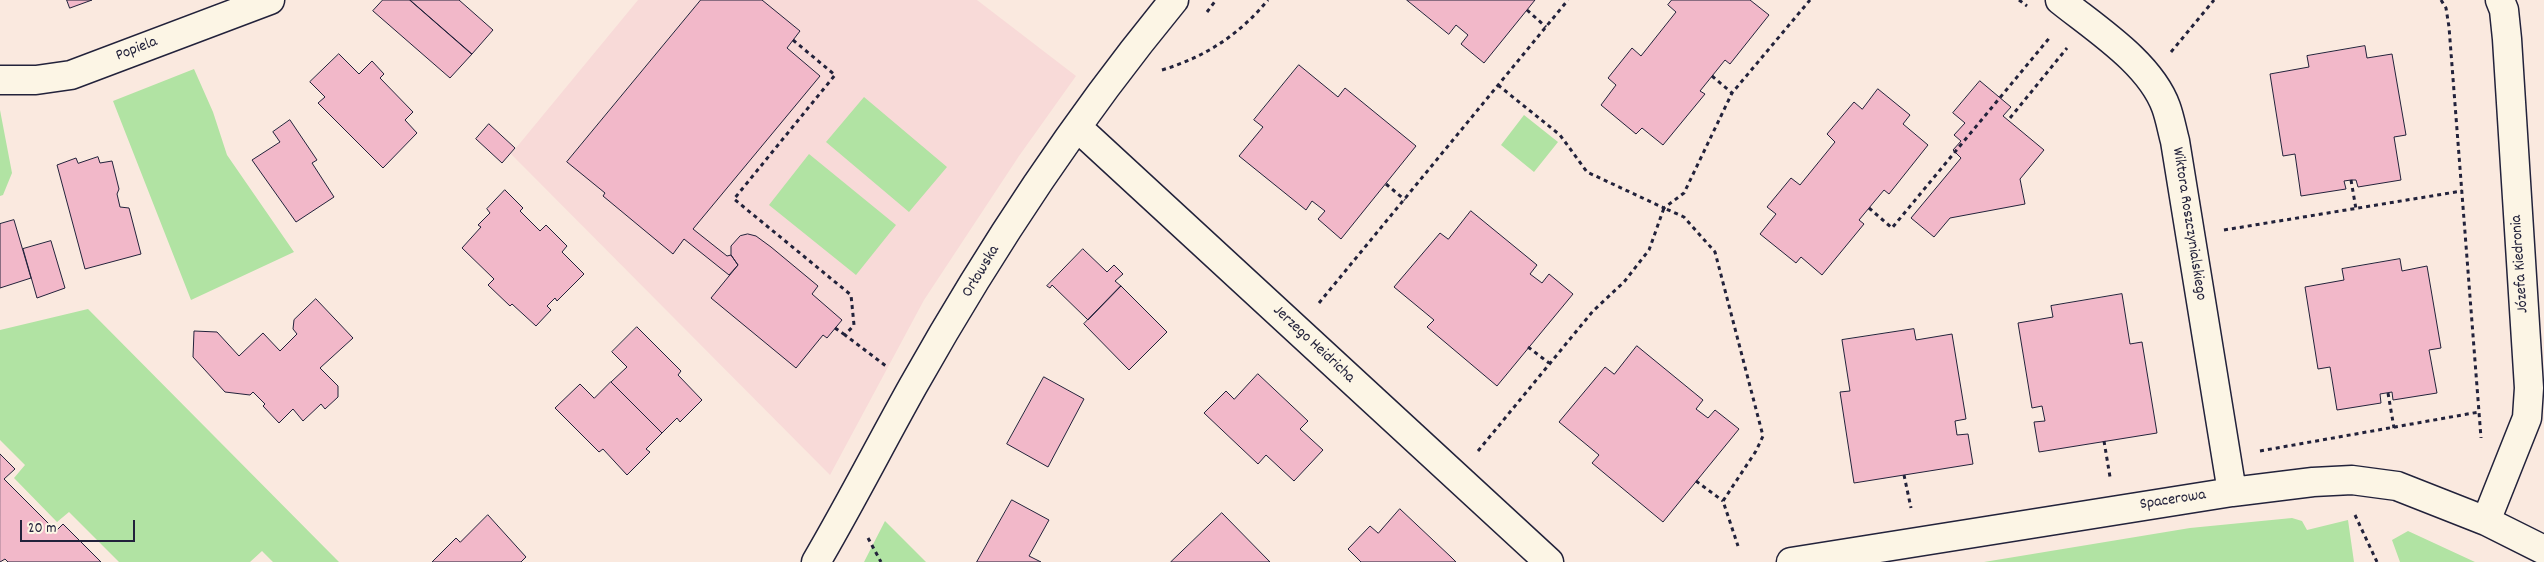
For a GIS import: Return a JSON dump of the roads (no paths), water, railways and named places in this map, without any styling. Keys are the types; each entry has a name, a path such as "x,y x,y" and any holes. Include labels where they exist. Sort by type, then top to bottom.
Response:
{"street":[{"name":"Popiela","path":"0,80 36,80 71,75 270,0"},
{"name":"Orłowska","path":"816,562 928,361 1040,178 1130,53 1174,0"},
{"name":"Wiktora Roszczynialskiego","path":"2060,0 2123,51 2148,76 2166,106 2175,141 2232,492"},
{"name":"Józefa Kiedronia","path":"2486,522 2527,418 2529,388 2507,39 2504,10 2500,0"},
{"name":"Jerzego Heidricha","path":"1077,127 1549,562"},
{"name":"Spacerowa","path":"1791,562 2232,492 2313,482 2352,480 2397,486 2486,522 2544,550"}]}
